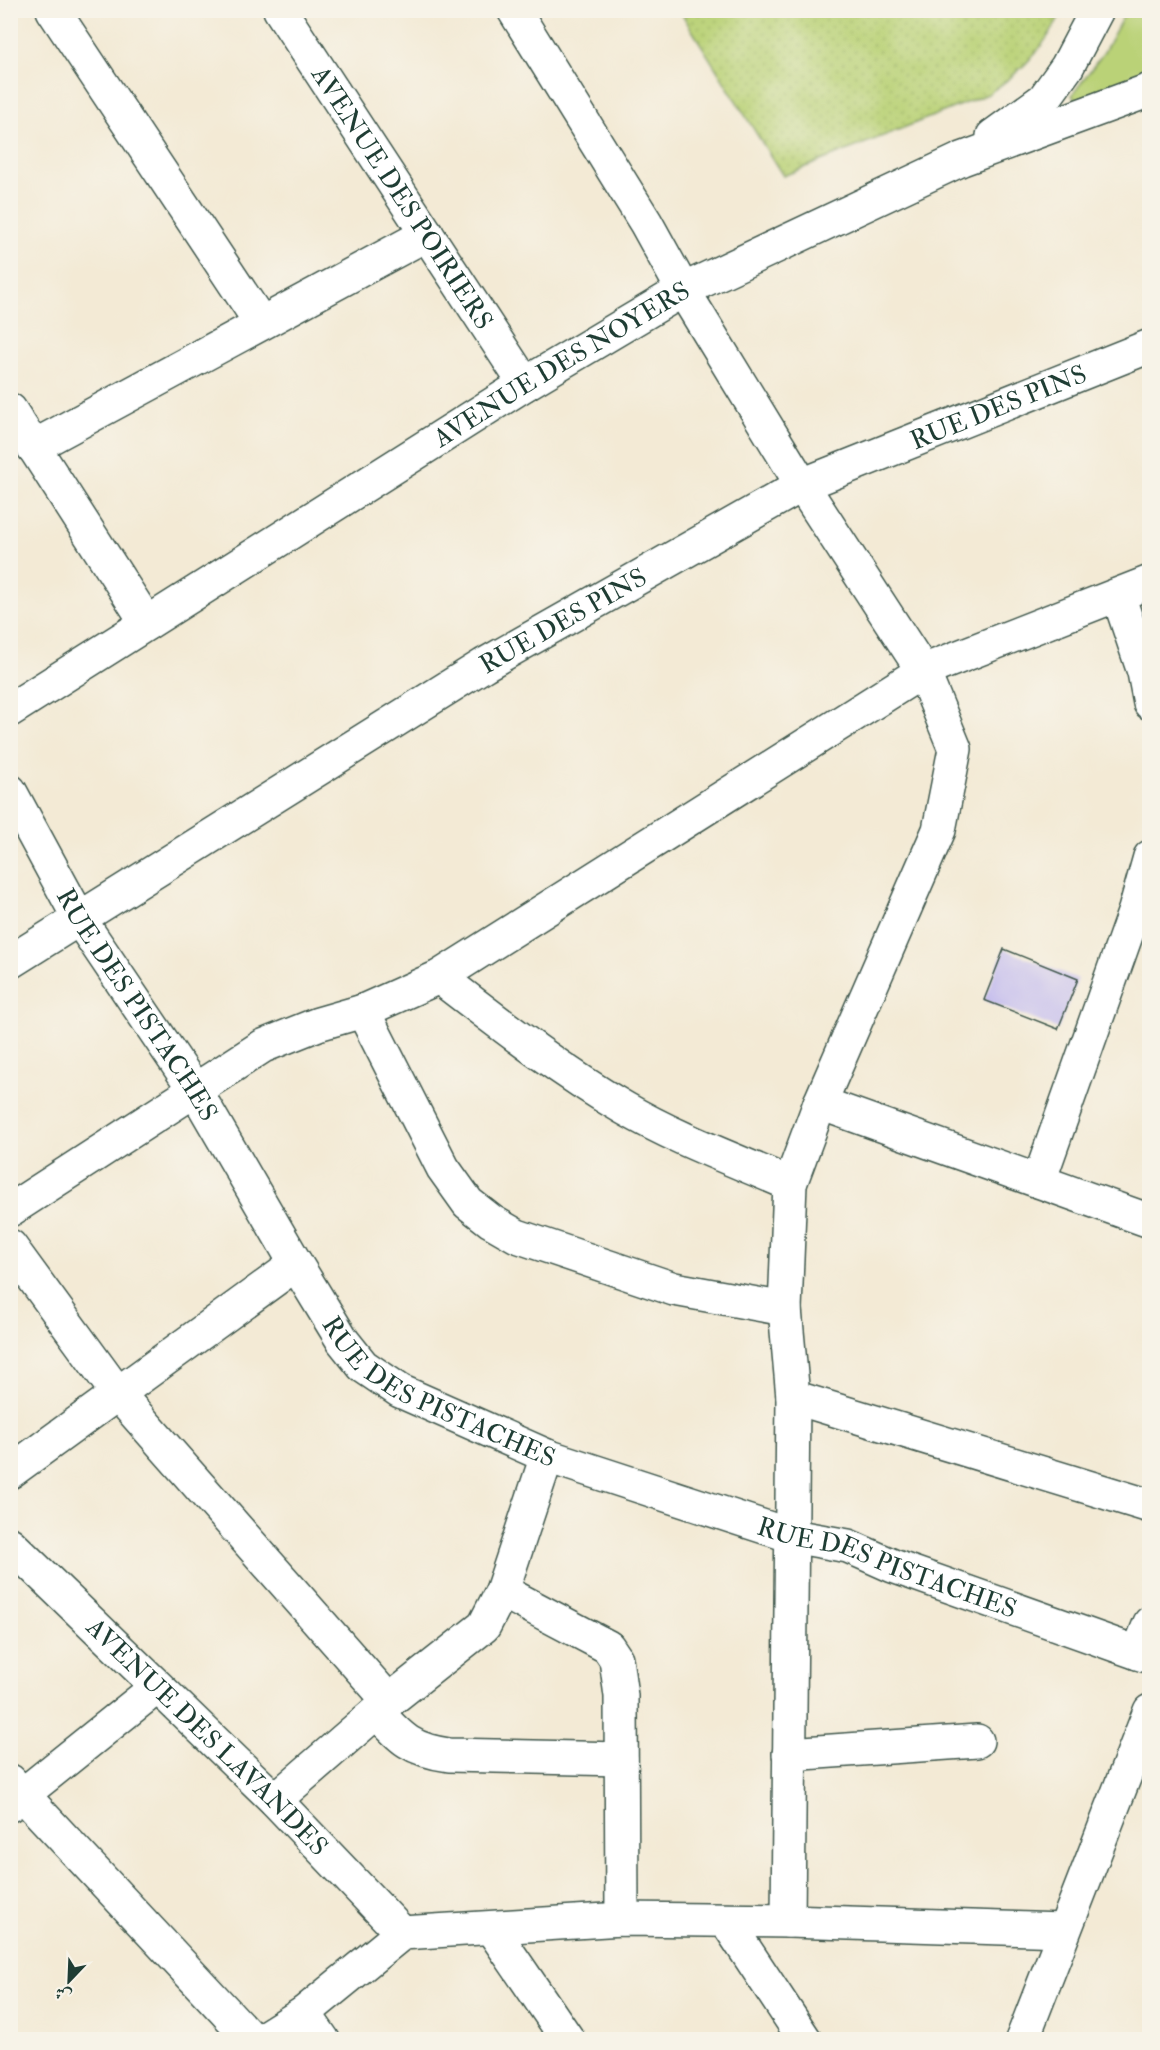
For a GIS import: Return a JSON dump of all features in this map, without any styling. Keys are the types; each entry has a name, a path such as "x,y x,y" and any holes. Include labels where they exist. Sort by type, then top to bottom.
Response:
{"street":[{"path":"53,10 261,323"},
{"name":"AVENUE DES POIRIERS","path":"280,10 525,384"},
{"path":"514,10 646,223 683,290 802,485 923,671 955,749 939,830 820,1103 790,1184 785,1309 793,1397 788,1921"},
{"path":"962,159 1044,99 1067,67 1097,10"},
{"name":"AVENUE DES NOYERS","path":"10,710 525,384 683,290 962,159 1149,90"},
{"path":"33,447 427,234"},
{"name":"RUE DES PINS","path":"10,962 484,665 802,485 1149,346"},
{"path":"10,410 147,623"},
{"path":"10,1210 263,1046 318,1024 363,1011 439,977 923,671 1149,582"},
{"path":"1118,595 1144,672 1149,703"},
{"name":"RUE DES PISTACHES","path":"10,791 80,920 195,1090 296,1264 343,1341 363,1366 400,1391 547,1456 792,1536 848,1546 925,1577 1144,1655"},
{"path":"1039,1181 1135,910 1149,857"},
{"path":"439,977 535,1050 625,1109 692,1142 790,1184"},
{"path":"363,1011 443,1168 468,1203 491,1221 517,1236 675,1289 785,1309"},
{"path":"820,1103 1149,1221"},
{"path":"10,1246 118,1394 383,1707 400,1737 425,1752 449,1755 621,1759"},
{"path":"10,1472 296,1264"},
{"path":"793,1397 1149,1506"},
{"path":"275,1800 383,1707 484,1626 502,1591 547,1456"},
{"name":"AVENUE DES LAVANDES","path":"10,1544 275,1800 402,1933"},
{"path":"502,1591 608,1647 612,1653 620,1676 622,1919"},
{"path":"1144,1655 1149,1623"},
{"path":"157,1687 15,1794 252,2040"},
{"path":"1022,2040 1149,1711"},
{"path":"789,1754 977,1741"},
{"path":"261,2040 304,2013 402,1933 622,1919 788,1921 1063,1930"},
{"path":"727,1922 805,2040"},
{"path":"492,1929 568,2040"},
{"path":"304,2013 323,2040"}],"green space":[{"path":"680,11 1062,11 1040,48 1011,77 988,94 783,176"},
{"path":"1126,11 1149,11 1149,74 1078,104 1072,95 1104,52"}],"building":[{"path":"1004,949 1078,979 1058,1029 984,1000"}]}
